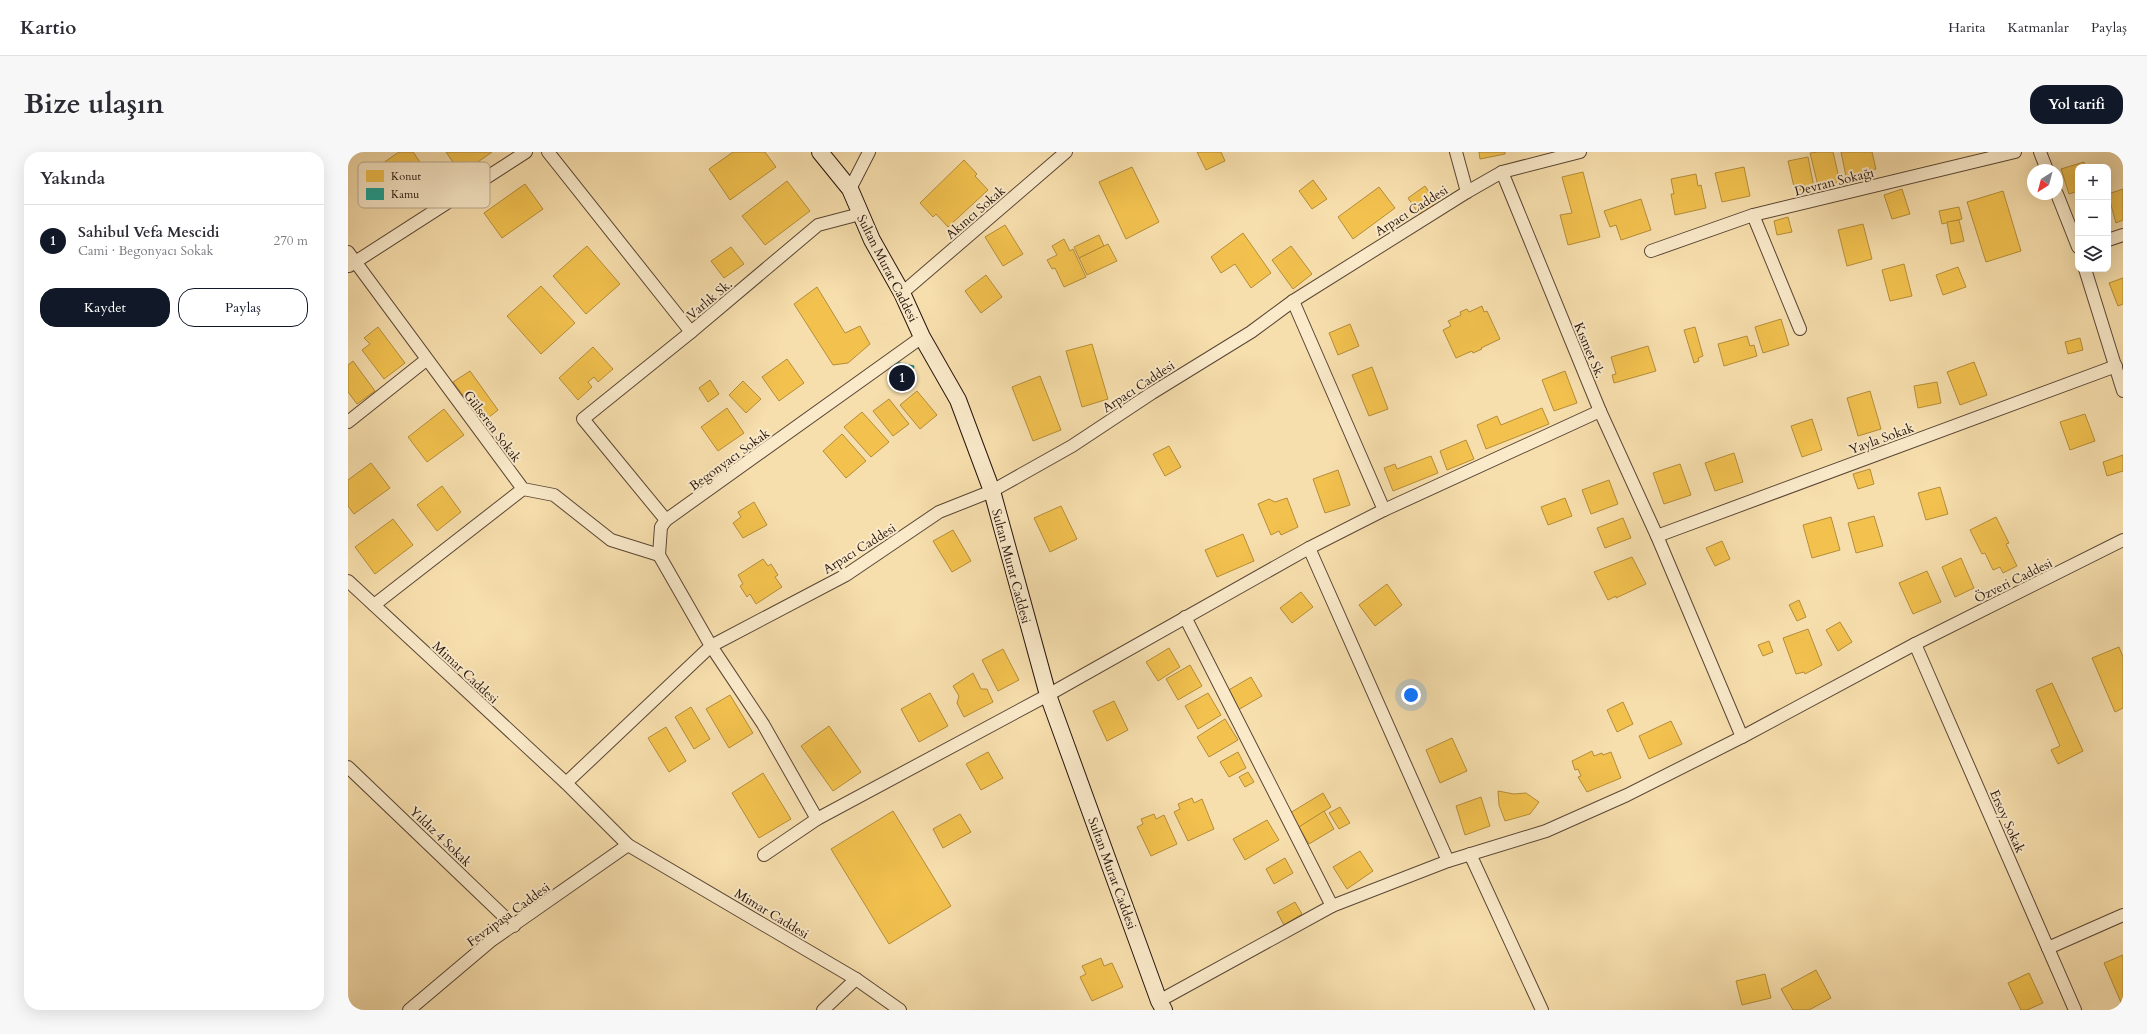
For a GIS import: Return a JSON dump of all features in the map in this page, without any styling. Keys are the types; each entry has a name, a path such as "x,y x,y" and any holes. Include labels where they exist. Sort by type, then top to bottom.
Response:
{"main road":[{"name":"Sultan Murat Caddesi","path":"820,152 850,189 872,240 902,294 922,337 958,400 992,491 1048,695 1160,1007"}],"street":[{"path":"490,176 526,152"},
{"path":"548,152 691,332"},
{"path":"850,189 870,152"},
{"name":"Akıncı Sokak","path":"902,294 1066,152"},
{"path":"1456,152 1467,192"},
{"name":"Arpacı Caddesi","path":"566,783 711,646 846,575 939,512 992,491 1072,446 1152,393 1251,332 1293,301 1467,192 1502,172 1580,152"},
{"name":"Devran Sokağı","path":"1651,251 1753,215 2015,152"},
{"path":"2040,152 2045,164"},
{"name":"Kısmet Sk.","path":"1502,172 1600,411 1657,536 1742,737"},
{"path":"2059,200 2075,239"},
{"path":"350,260 396,237 440,208"},
{"name":"Varlık Sk.","path":"666,520 583,419 691,332 818,226 860,214"},
{"path":"1753,215 1800,329"},
{"path":"2111,239 2123,235"},
{"name":"Gülseren Sokak","path":"350,260 523,489"},
{"path":"2086,272 2123,391"},
{"path":"1293,301 1384,510"},
{"name":"Begonyacı Sokak","path":"666,520 922,337"},
{"path":"348,422 426,360"},
{"name":"Yayla Sokak","path":"1657,536 2116,366"},
{"path":"764,855 817,819 1048,695 1309,548 1384,510 1600,411"},
{"path":"374,605 523,489 554,495 611,540 659,555"},
{"path":"666,520 661,527 659,555 711,646 763,724 817,819"},
{"name":"Özveri Caddesi","path":"1160,1007 1332,906 1448,861 1546,831 1627,795 1742,737 1915,644 2123,540"},
{"path":"1309,548 1448,861"},
{"name":"Mimar Caddesi","path":"348,581 566,783 628,845 856,979 900,1010"},
{"path":"1185,617 1332,906"},
{"name":"Ersoy Sokak","path":"1915,644 2075,1010"},
{"name":"Yıldız 4 Sokak","path":"348,767 514,926"},
{"name":"Fevzipaşa Caddesi","path":"409,1010 492,940 628,845"},
{"path":"1470,854 1542,1010"},
{"path":"2048,948 2123,915"},
{"path":"822,1010 856,979"}],"building: Konut":[{"path":"399,152 413,152 420,162 384,162"},
{"path":"446,152 492,152 478,162 453,162"},
{"path":"733,152 765,152 776,167 730,200 709,169"},
{"path":"1197,152 1221,152 1225,161 1206,170"},
{"path":"1479,152 1505,152 1505,154 1480,159"},
{"path":"1833,152 1840,182 1818,186 1810,153"},
{"path":"1841,152 1872,152 1876,169 1846,176"},
{"path":"1808,157 1814,187 1795,191 1788,161"},
{"path":"964,160 977,174 975,176 988,190 948,227 936,214 933,217 920,203"},
{"path":"2075,165 2075,192 2069,194 2063,175 2063,168"},
{"path":"1132,167 1159,222 1126,239 1099,182"},
{"path":"1744,167 1750,196 1722,202 1715,173"},
{"path":"1583,172 1600,237 1568,245 1560,215 1572,213 1562,177"},
{"path":"1696,174 1698,186 1701,185 1706,208 1675,215 1671,194 1674,194 1671,179"},
{"path":"1313,180 1327,199 1312,209 1299,191"},
{"path":"787,181 810,211 765,245 742,216"},
{"path":"525,184 543,209 502,238 484,213"},
{"path":"1425,186 1437,204 1420,216 1408,198"},
{"path":"1379,187 1395,208 1353,239 1338,217"},
{"path":"1902,189 1910,214 1892,219 1884,195"},
{"path":"2123,189 2123,220 2116,223 2111,205 2111,193"},
{"path":"2003,191 2021,251 1986,262 1967,202"},
{"path":"1641,199 1651,230 1621,240 1616,225 1610,227 1604,211"},
{"path":"1959,207 1962,219 1942,224 1939,211"},
{"path":"1788,217 1792,232 1777,235 1774,221"},
{"path":"1959,220 1964,241 1951,244 1947,222"},
{"path":"1863,224 1872,259 1847,266 1838,230"},
{"path":"1005,225 1023,254 1003,266 985,237"},
{"path":"1243,233 1271,273 1251,288 1235,264 1221,273 1211,257"},
{"path":"1099,235 1104,246 1079,258 1074,247"},
{"path":"1064,239 1070,251 1073,249 1086,277 1064,287 1055,268 1052,269 1047,260 1057,255 1052,246"},
{"path":"1108,244 1117,261 1087,275 1079,258"},
{"path":"587,246 620,284 586,314 553,276"},
{"path":"1291,246 1312,274 1293,289 1272,260"},
{"path":"731,247 744,264 724,278 711,261"},
{"path":"1904,264 1912,296 1890,301 1882,270"},
{"path":"1958,267 1966,287 1943,295 1936,275"},
{"path":"986,275 1002,297 981,313 965,291"},
{"path":"2123,278 2123,304 2118,306 2109,283"},
{"path":"541,286 575,323 541,354 507,316"},
{"path":"817,287 845,333 860,326 870,344 848,363 833,365 794,304"},
{"path":"1482,306 1484,312 1487,311 1500,339 1473,353 1472,351 1456,358 1443,330 1451,326 1448,321 1461,315 1460,312 1467,309 1469,312"},
{"path":"1781,319 1789,345 1763,353 1755,327"},
{"path":"1350,324 1359,346 1338,355 1329,333"},
{"path":"378,327 405,363 384,379 362,350 370,344 364,338"},
{"path":"1695,327 1703,356 1698,358 1699,361 1694,363 1684,330"},
{"path":"1747,336 1750,346 1754,345 1757,356 1724,366 1718,344"},
{"path":"2080,338 2083,350 2068,354 2065,342"},
{"path":"1092,344 1108,399 1082,407 1066,351"},
{"path":"1648,346 1656,371 1614,383 1612,375 1616,374 1611,357"},
{"path":"593,347 613,369 598,382 594,377 588,382 592,387 578,400 559,378"},
{"path":"787,359 804,383 779,401 762,377"},
{"path":"353,361 375,391 357,404 348,392 348,365"},
{"path":"1974,362 1987,395 1960,405 1947,372"},
{"path":"1372,367 1388,409 1369,416 1352,375"},
{"path":"470,371 498,410 483,422 453,382"},
{"path":"1565,371 1577,403 1554,411 1542,380"},
{"path":"1040,376 1061,430 1033,441 1012,387"},
{"path":"710,380 719,394 708,402 699,388"},
{"path":"743,381 761,399 746,413 729,395"},
{"path":"1937,382 1941,403 1918,408 1914,386"},
{"path":"917,391 937,415 920,429 900,405"},
{"path":"1870,391 1881,429 1858,436 1847,398"},
{"path":"889,399 909,424 893,436 873,411"},
{"path":"727,408 744,433 718,451 701,427"},
{"path":"1542,408 1549,424 1486,449 1477,425 1497,416 1501,425"},
{"path":"444,409 464,435 427,462 408,437"},
{"path":"862,412 889,442 871,457 844,427"},
{"path":"2085,414 2095,441 2070,450 2060,422"},
{"path":"1812,419 1822,450 1802,457 1791,426"},
{"path":"842,434 866,461 846,478 823,451"},
{"path":"1466,440 1474,459 1447,470 1440,451"},
{"path":"1169,446 1181,467 1165,476 1153,454"},
{"path":"1734,453 1743,482 1715,491 1705,463"},
{"path":"2123,455 2123,471 2107,476 2103,462"},
{"path":"1431,456 1438,473 1393,491 1384,468 1395,464 1397,469"},
{"path":"371,463 390,488 354,514 348,506 348,480"},
{"path":"1680,464 1691,495 1664,504 1653,473"},
{"path":"1870,469 1874,484 1858,489 1853,474"},
{"path":"1338,470 1350,505 1325,513 1313,479"},
{"path":"1609,480 1618,504 1591,514 1582,490"},
{"path":"442,486 461,512 437,531 417,505"},
{"path":"1940,487 1948,514 1926,520 1918,493"},
{"path":"1287,498 1298,527 1281,535 1279,531 1271,535 1258,504 1269,499 1275,502"},
{"path":"1565,498 1572,516 1548,525 1541,507"},
{"path":"754,502 767,525 743,538 733,523 741,517 738,512"},
{"path":"1061,506 1077,539 1050,552 1034,518"},
{"path":"1874,516 1883,546 1856,553 1848,523"},
{"path":"1831,517 1840,550 1812,558 1803,525"},
{"path":"1996,517 2009,543 2006,544 2017,566 2003,573 2000,567 1993,570 1985,553 1982,554 1970,530"},
{"path":"1623,518 1631,538 1605,548 1597,528"},
{"path":"393,519 413,545 375,574 355,547"},
{"path":"953,530 971,561 952,572 933,541"},
{"path":"1243,534 1254,561 1217,577 1205,550"},
{"path":"1722,541 1730,559 1715,566 1706,548"},
{"path":"1632,557 1646,584 1616,598 1616,596 1608,600 1594,572"},
{"path":"1961,558 1974,588 1955,597 1942,567"},
{"path":"763,559 768,566 771,564 778,575 775,577 782,587 756,604 750,594 747,597 740,586 743,584 738,575"},
{"path":"1927,571 1941,602 1913,614 1899,583"},
{"path":"1387,584 1402,605 1375,626 1359,605"},
{"path":"1301,592 1313,607 1292,623 1280,608"},
{"path":"1799,600 1806,617 1797,621 1789,605"},
{"path":"1840,622 1852,642 1838,651 1826,630"},
{"path":"1808,629 1822,665 1805,674 1804,672 1796,674 1783,638"},
{"path":"1769,641 1773,652 1763,656 1758,645"},
{"path":"2119,647 2123,657 2123,708 2115,712 2092,658"},
{"path":"1169,648 1180,667 1158,681 1146,662"},
{"path":"1003,649 1019,680 998,691 982,660"},
{"path":"1190,665 1202,686 1178,700 1166,679"},
{"path":"973,673 981,689 987,689 993,702 964,717 957,703 959,696 953,686"},
{"path":"1251,677 1262,696 1238,710 1227,691"},
{"path":"2052,683 2083,751 2058,764 2051,750 2060,746 2036,690"},
{"path":"930,693 948,726 919,742 901,709"},
{"path":"1208,693 1221,715 1198,729 1185,706"},
{"path":"730,695 753,733 729,748 706,709"},
{"path":"1114,701 1128,730 1107,741 1093,711"},
{"path":"1623,702 1633,724 1617,732 1607,710"},
{"path":"691,707 710,739 694,749 675,717"},
{"path":"1225,719 1238,740 1209,757 1197,737"},
{"path":"1671,721 1682,744 1649,759 1639,736"},
{"path":"829,726 861,772 833,791 801,746"},
{"path":"666,727 686,761 669,772 648,738"},
{"path":"1452,738 1467,771 1440,783 1426,750"},
{"path":"1592,751 1594,756 1611,752 1621,778 1587,792 1578,777 1581,776 1578,769 1575,770 1572,761"},
{"path":"988,752 1003,778 981,790 966,764"},
{"path":"1238,752 1246,768 1229,777 1220,762"},
{"path":"1248,772 1254,782 1245,787 1239,777"},
{"path":"763,773 791,819 759,838 732,793"},
{"path":"1498,791 1514,794 1526,793 1539,802 1530,814 1505,821 1499,805"},
{"path":"1323,793 1331,807 1299,827 1290,813"},
{"path":"1481,797 1490,826 1465,835 1456,806"},
{"path":"1192,798 1194,803 1202,799 1214,829 1188,841 1174,812 1180,809 1178,804"},
{"path":"1340,807 1350,823 1339,829 1329,813"},
{"path":"893,811 951,906 889,944 831,849"},
{"path":"1324,811 1334,829 1309,844 1299,827"},
{"path":"960,814 971,832 943,848 933,829"},
{"path":"1154,814 1156,819 1164,815 1177,844 1151,856 1137,827 1143,824 1141,819"},
{"path":"1267,820 1279,840 1245,860 1233,839"},
{"path":"1360,851 1373,871 1347,889 1333,867"},
{"path":"1285,858 1293,873 1274,884 1266,869"},
{"path":"1295,902 1302,914 1284,925 1277,912"},
{"path":"2123,955 2123,1007 2104,963"},
{"path":"1101,958 1104,966 1112,963 1123,987 1092,1001 1080,977 1086,974 1082,966"},
{"path":"1816,970 1831,998 1809,1010 1793,1010 1781,989"},
{"path":"2029,973 2043,1003 2027,1010 2021,1010 2008,983"},
{"path":"1765,974 1771,998 1742,1005 1736,981"}],"building: Kamu":[{"path":"895,362 914,366 910,384 906,383 905,389 890,386"}],"place":[{"name":"Sahibul Vefa Mescidi","path":"902,378"}]}
